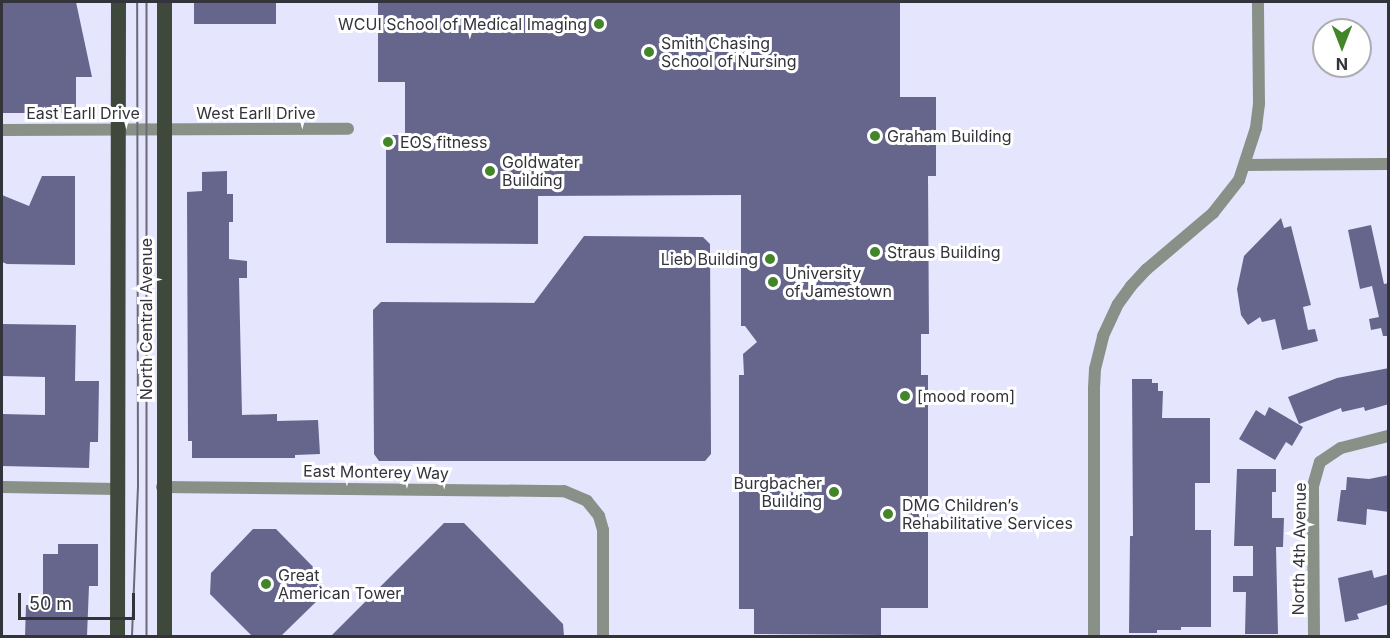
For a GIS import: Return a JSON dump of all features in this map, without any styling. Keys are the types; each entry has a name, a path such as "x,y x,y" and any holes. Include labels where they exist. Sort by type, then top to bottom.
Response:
{"main road":[{"name":"North Central Avenue","path":"117,636 118,2"},
{"name":"North Central Avenue","path":"164,2 162,487 164,636"}],"street":[{"path":"1094,636 1094,388 1103,336 1118,304 1131,286 1147,269 1213,213 1231,190 1245,165 1256,128 1259,104 1258,2"},
{"name":"West Earll Drive","path":"164,130 348,129"},
{"name":"East Earll Drive","path":"2,130 164,130"},
{"path":"1245,165 1389,164"},
{"name":"North 4th Avenue","path":"1314,636 1314,486 1320,462 1341,448 1389,436"},
{"path":"2,487 117,489"},
{"name":"East Monterey Way","path":"162,487 564,490 587,501 598,516 603,530 603,636"}],"building":[{"path":"2,2 76,2 92,77 76,77 76,110 64,110 64,113 2,113"},
{"path":"194,2 276,2 276,24 194,24"},
{"path":"378,2 900,2 900,97 936,97 936,176 928,176 929,334 921,334 921,375 928,375 928,608 881,608 881,635 754,634 754,609 739,609 739,375 744,375 743,354 757,342 745,326 741,326 741,195 538,196 538,244 386,243 386,135 405,135 405,82 378,82"},
{"path":"227,171 227,194 233,194 233,222 229,222 229,259 247,261 247,278 239,278 242,415 277,414 277,421 318,420 320,454 295,455 295,458 192,458 192,441 188,441 187,192 202,191 202,172"},
{"path":"42,176 75,176 75,265 2,262 2,195 29,206"},
{"path":"1281,218 1284,228 1291,226 1311,305 1303,307 1308,330 1315,329 1318,341 1282,350 1275,319 1262,322 1260,317 1248,325 1241,315 1237,289 1244,256"},
{"path":"1371,225 1384,284 1389,283 1389,336 1383,336 1381,328 1371,330 1369,319 1379,317 1372,286 1360,289 1348,230"},
{"path":"584,236 703,237 710,244 711,454 705,461 379,461 374,454 373,310 381,302 534,303"},
{"path":"2,324 76,325 75,381 99,381 98,442 90,442 89,468 2,466 2,414 45,415 45,377 2,376"},
{"path":"1389,368 1389,404 1365,411 1364,407 1342,412 1341,408 1299,424 1288,397 1337,378"},
{"path":"1132,379 1152,379 1152,383 1158,383 1158,391 1163,391 1162,418 1210,418 1210,483 1195,483 1195,530 1211,530 1211,627 1181,627 1181,630 1157,630 1157,633 1129,633 1130,536 1133,536"},
{"path":"1269,407 1303,427 1292,446 1286,442 1275,460 1239,439 1256,410 1265,416"},
{"path":"1237,469 1276,469 1276,492 1272,492 1272,518 1284,518 1283,547 1276,547 1278,634 1245,634 1246,592 1233,592 1233,576 1253,576 1253,546 1234,546"},
{"path":"1389,475 1389,512 1367,509 1366,525 1337,521 1341,490 1346,490 1347,477 1369,479"},
{"path":"444,523 464,523 563,624 564,636 331,636"},
{"name":"Great American Tower","path":"253,529 276,529 320,574 322,596 281,636 252,636 210,594 211,573"},
{"path":"58,544 98,544 98,586 89,586 87,636 25,636 26,605 43,605 43,554 58,554"},
{"path":"1372,570 1374,578 1389,574 1389,604 1357,614 1359,619 1345,622 1338,578"}],"tram line":[{"path":"132,636 138,488 137,2"},
{"path":"147,2 147,636"}],"place":[{"name":"WCUI School of Medical Imaging","path":"599,24"},
{"name":"Smith Chasing School of Nursing","path":"649,52"},
{"name":"Graham Building","path":"875,136"},
{"name":"EOS fitness","path":"388,142"},
{"name":"Goldwater Building","path":"490,171"},
{"name":"Straus Building","path":"875,252"},
{"name":"Lieb Building","path":"770,259"},
{"name":"University of Jamestown","path":"773,282"},
{"name":"[mood room]","path":"905,396"},
{"name":"Burgbacher Building","path":"834,492"},
{"name":"DMG Children’s Rehabilitative Services","path":"888,514"},
{"name":"Great American Tower","path":"266,584"}]}
